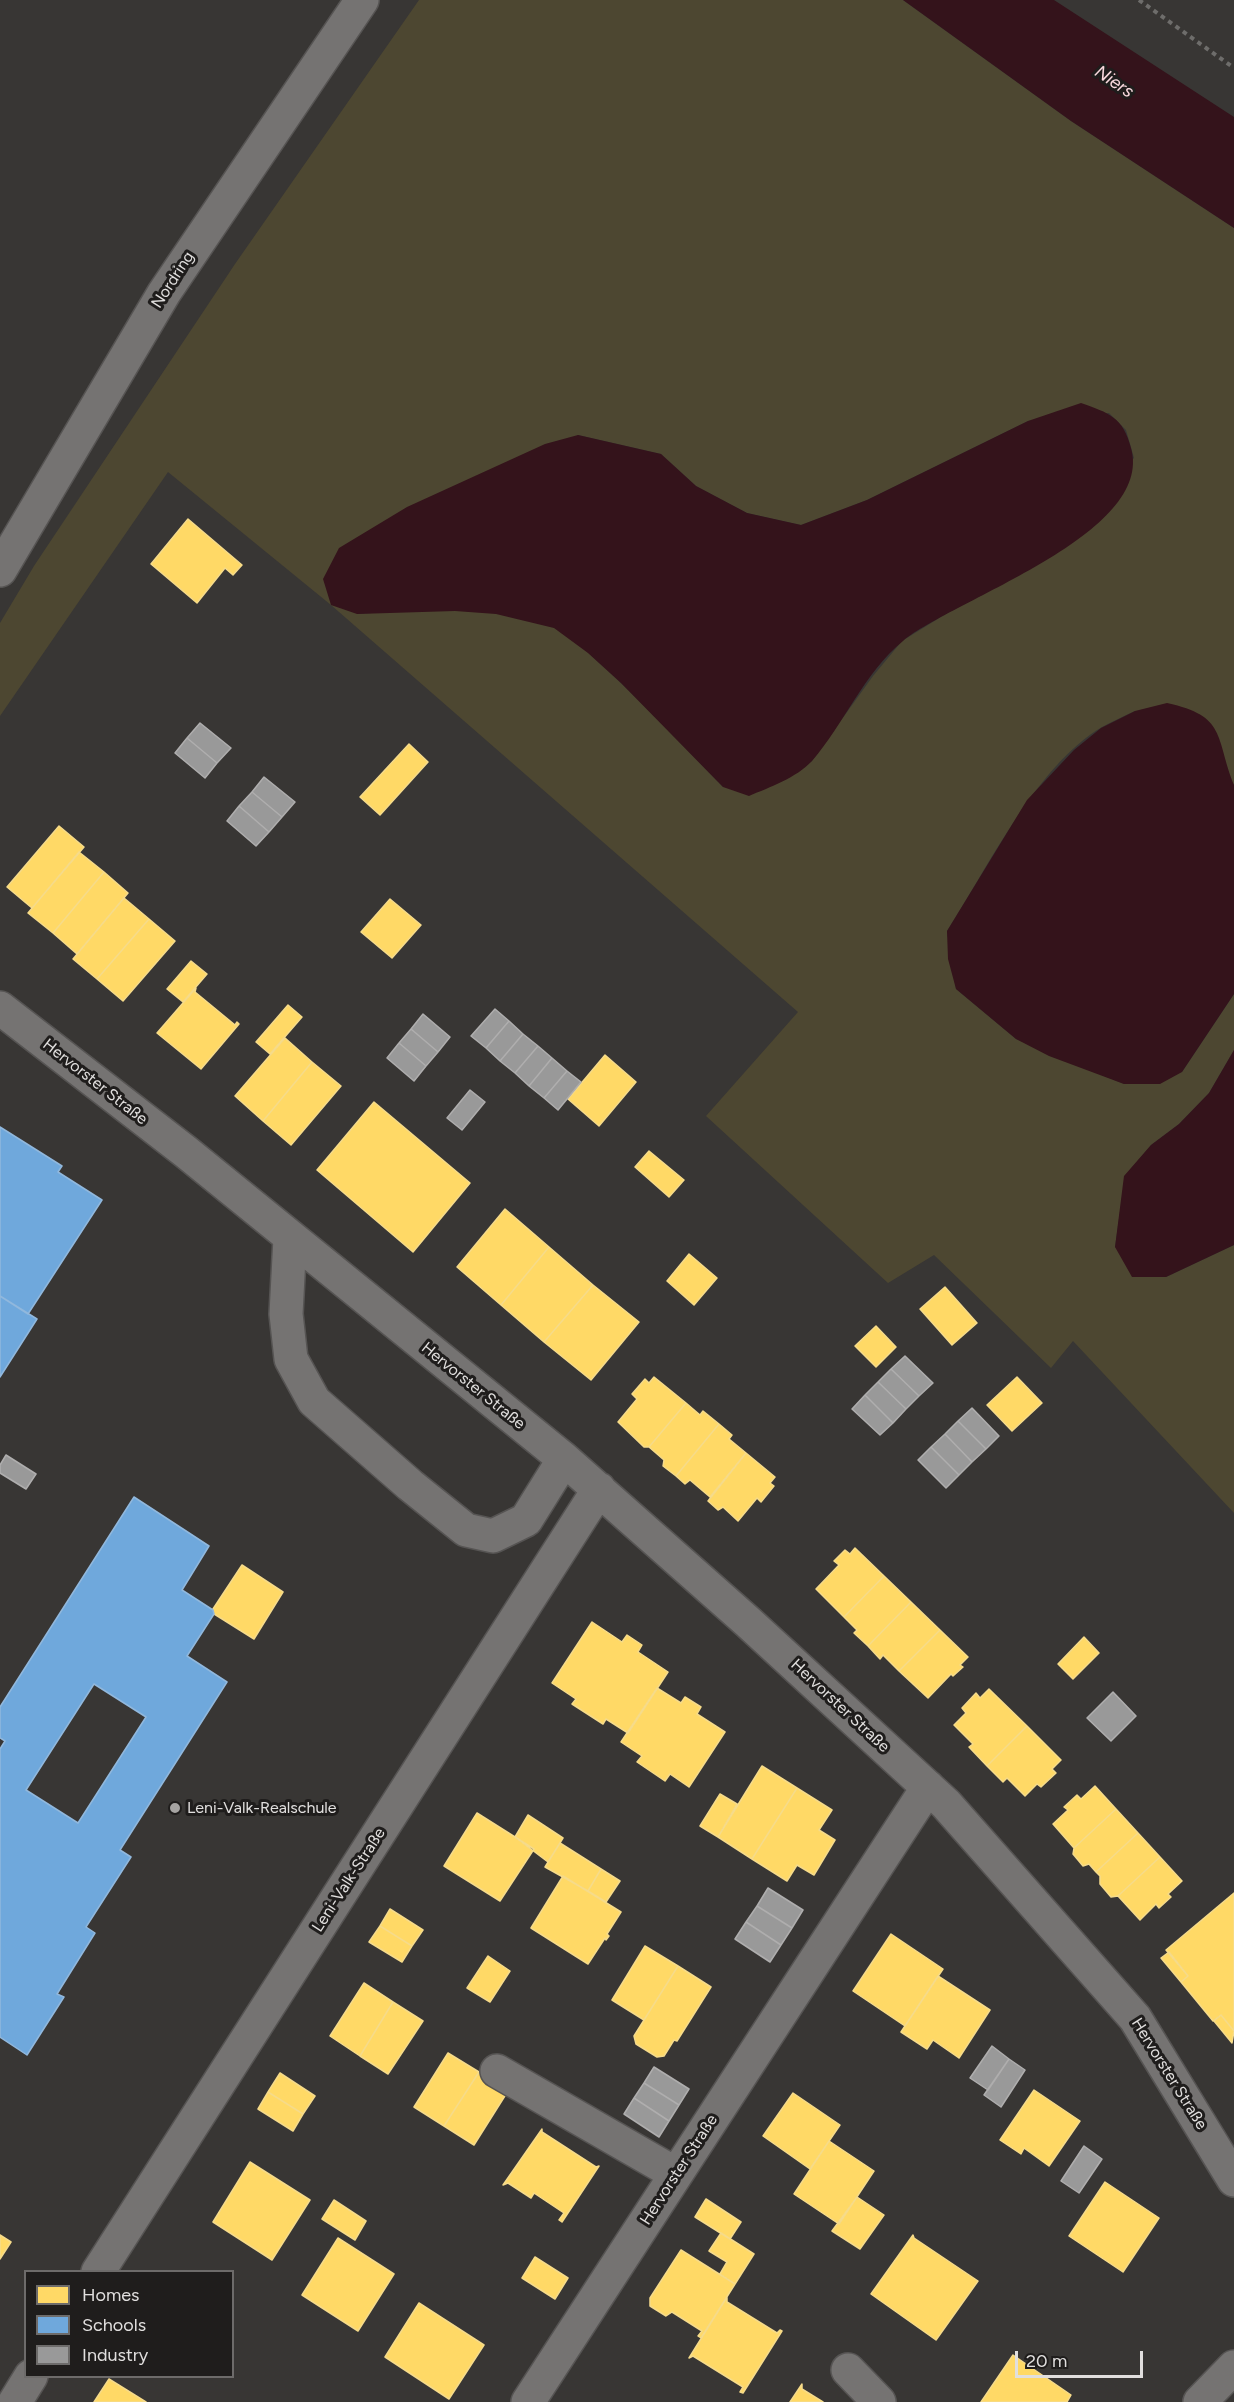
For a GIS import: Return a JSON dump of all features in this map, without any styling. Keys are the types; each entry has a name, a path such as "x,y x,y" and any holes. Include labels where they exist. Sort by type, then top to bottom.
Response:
{"street":[{"name":"Nordring","path":"0,570 164,293 363,0"},
{"name":"Hervorster Straße","path":"0,1008 186,1152 564,1459 946,1804 1136,2018 1234,2180"},
{"path":"290,1238 286,1314 291,1359 314,1401 447,1515 466,1530 493,1536 526,1520 564,1459"},
{"name":"Leni-Valk-Straße","path":"99,2270 599,1489"},
{"name":"Hervorster Straße","path":"528,2402 928,1787"},
{"path":"497,2071 676,2174"},
{"path":"1200,2402 1234,2367"},
{"path":"848,2370 879,2402"},
{"path":"15,2402 30,2378"}],"path":[{"path":"1139,0 1234,68"}],"shaded area":[{"path":"419,0 903,0 1071,121 1234,228 1234,785 1135,711 1102,727 1078,744 1035,792 1015,820 947,931 956,989 1016,1039 1124,1084 1182,1072 1234,994 1234,1050 1209,1093 1179,1124 1151,1145 1125,1176 1115,1247 1166,1277 1234,1245 1234,1513 1073,1341 1051,1368 934,1255 888,1283 706,1116 798,1012 331,605 168,472 0,716 0,623 34,566 235,264","holes":["1109,413 1126,430 1134,458 982,595 902,641 873,676 811,762 723,787 607,670 574,640 553,627 531,620 482,612 430,611 357,614 578,435 661,454 696,486 747,513 801,525 867,500 1028,421"]}],"water":[{"name":"Niers","path":"903,0 1054,0 1234,117 1234,228 1071,121"},
{"path":"1081,403 1114,418 1124,429 1128,438 1131,448 1130,479 1113,509 1083,536 1045,561 928,624 903,641 877,668 812,761 791,777 749,796 723,787 621,683 588,653 554,628 496,614 455,611 357,614 331,605 323,579 339,548 407,507 545,444 578,435 661,454 696,486 747,513 801,525 867,500 1028,421"},
{"path":"1167,703 1186,708 1210,722 1220,741 1234,785 1234,994 1182,1072 1160,1084 1124,1084 1049,1056 1016,1039 956,989 948,959 947,931 1027,800 1074,750 1101,728 1135,711"},
{"path":"1234,1050 1234,1245 1166,1277 1132,1277 1115,1247 1124,1176 1151,1145 1179,1124 1209,1093"}],"building: Homes":[{"path":"188,519 242,565 233,575 225,568 197,603 151,564"},
{"path":"409,744 428,762 380,815 360,797"},
{"path":"59,826 84,847 32,908 7,887"},
{"path":"79,852 104,872 53,933 28,913"},
{"path":"104,872 128,893 77,954 53,933"},
{"path":"124,898 149,919 97,979 73,959"},
{"path":"390,899 421,925 392,958 361,932"},
{"path":"149,919 175,941 123,1001 97,979"},
{"path":"191,961 207,974 183,1002 167,989"},
{"path":"196,988 195,992 235,1025 237,1022 239,1024 201,1069 157,1033"},
{"path":"288,1005 302,1017 270,1054 256,1042"},
{"path":"285,1038 312,1062 263,1121 235,1096"},
{"path":"605,1055 636,1082 599,1126 568,1099"},
{"path":"312,1062 341,1086 291,1145 263,1121"},
{"path":"374,1102 470,1183 413,1252 317,1170"},
{"path":"649,1151 684,1180 669,1197 635,1167"},
{"path":"505,1209 549,1247 501,1305 457,1267"},
{"path":"549,1247 593,1285 544,1342 501,1305"},
{"path":"689,1254 717,1278 694,1305 667,1281"},
{"path":"593,1285 639,1322 591,1380 544,1342"},
{"path":"945,1287 977,1323 952,1345 920,1309"},
{"path":"876,1326 896,1347 876,1367 855,1346"},
{"path":"654,1377 686,1403 649,1447 644,1447 618,1422 637,1399 632,1394 645,1379 649,1383"},
{"path":"1017,1377 1042,1403 1012,1431 987,1405"},
{"path":"686,1403 700,1415 703,1411 719,1424 676,1476 663,1466 664,1460 649,1447"},
{"path":"719,1424 732,1435 729,1439 746,1453 710,1497 690,1480 685,1484 676,1476"},
{"path":"746,1453 775,1477 770,1483 774,1486 761,1502 757,1498 738,1521 723,1507 718,1510 708,1501"},
{"path":"855,1548 884,1576 844,1617 816,1589 839,1565 834,1561 845,1550 850,1554"},
{"path":"242,1565 283,1592 254,1639 211,1612"},
{"path":"884,1576 911,1602 868,1646 854,1633 857,1630 844,1617"},
{"path":"911,1602 940,1630 899,1671 883,1655 880,1659 868,1646"},
{"path":"592,1622 622,1642 627,1635 642,1645 638,1652 668,1672 628,1733 606,1719 603,1724 572,1704 576,1699 552,1683"},
{"path":"940,1630 968,1657 960,1665 963,1667 953,1676 951,1674 928,1698 899,1671"},
{"path":"1084,1637 1099,1653 1073,1679 1058,1664"},
{"path":"657,1688 681,1703 685,1697 701,1707 697,1714 725,1732 689,1787 670,1774 665,1781 637,1762 642,1756 621,1742"},
{"path":"989,1689 1027,1726 987,1766 969,1747 973,1744 954,1725 966,1713 962,1708 976,1693 980,1698"},
{"path":"1027,1726 1061,1760 1052,1769 1056,1773 1041,1787 1037,1784 1025,1796 1007,1778 1003,1782 987,1766"},
{"path":"762,1766 797,1788 752,1859 718,1837"},
{"path":"1095,1786 1116,1809 1074,1848 1053,1824 1068,1810 1064,1807 1077,1795 1081,1799"},
{"path":"797,1788 832,1810 819,1830 835,1840 814,1875 797,1865 787,1881 752,1859"},
{"path":"720,1794 737,1804 718,1837 700,1826"},
{"path":"1116,1809 1138,1833 1096,1872 1089,1864 1083,1866 1073,1854 1074,1848"},
{"path":"477,1813 534,1849 500,1901 444,1866"},
{"path":"528,1815 563,1838 548,1862 515,1837"},
{"path":"1138,1833 1160,1857 1118,1896 1111,1897 1100,1884 1100,1876 1096,1872"},
{"path":"560,1843 601,1869 588,1891 545,1867"},
{"path":"1160,1857 1182,1881 1168,1894 1171,1897 1159,1908 1156,1904 1140,1920 1118,1896"},
{"path":"601,1869 620,1881 606,1902 588,1891"},
{"path":"563,1876 621,1912 607,1934 609,1936 606,1940 605,1938 588,1964 531,1928"},
{"path":"1234,1893 1234,2031 1221,2015 1213,2021 1181,1982 1188,1976 1166,1950"},
{"path":"390,1909 423,1930 412,1946 380,1926"},
{"path":"380,1926 412,1946 402,1962 369,1942"},
{"path":"891,1934 943,1969 905,2026 853,1991"},
{"path":"645,1946 678,1966 644,2020 612,2000"},
{"path":"1169,1952 1188,1976 1181,1982 1161,1958"},
{"path":"488,1956 510,1971 490,2002 467,1988"},
{"path":"678,1966 711,1987 677,2041 674,2040 664,2056 657,2057 636,2044 634,2036"},
{"path":"938,1976 990,2010 959,2058 933,2040 927,2049 901,2032"},
{"path":"364,1983 393,2002 360,2056 330,2036"},
{"path":"393,2002 423,2021 388,2074 360,2056"},
{"path":"1221,2015 1234,2031 1232,2043 1214,2021"},
{"path":"448,2053 479,2072 444,2126 414,2107"},
{"path":"479,2072 508,2091 474,2145 444,2126"},
{"path":"280,2073 315,2096 303,2114 268,2092"},
{"path":"1034,2090 1080,2121 1049,2166 1024,2148 1021,2154 1000,2140"},
{"path":"268,2092 303,2114 293,2131 258,2109"},
{"path":"793,2093 840,2125 810,2169 763,2136"},
{"path":"542,2129 542,2132 596,2167 599,2166 562,2222 559,2220 564,2213 534,2193 531,2198 508,2183 503,2185"},
{"path":"829,2141 874,2171 839,2224 794,2194"},
{"path":"250,2162 310,2200 272,2260 213,2222"},
{"path":"1105,2182 1159,2218 1123,2272 1069,2236"},
{"path":"857,2197 884,2215 860,2249 832,2231"},
{"path":"706,2199 741,2222 730,2239 695,2217"},
{"path":"334,2200 366,2221 355,2240 322,2219"},
{"path":"721,2233 754,2254 735,2284 720,2274 727,2262 709,2251"},
{"path":"0,2235 11,2242 0,2259"},
{"path":"913,2235 914,2238 978,2281 936,2340 871,2294"},
{"path":"338,2238 394,2274 358,2331 302,2295"},
{"path":"681,2250 735,2284 701,2338 698,2336 702,2331 672,2312 666,2316 650,2306 650,2298"},
{"path":"535,2257 568,2278 555,2299 522,2278"},
{"path":"727,2297 727,2302 777,2333 782,2331 743,2393 740,2392 743,2387 693,2356 689,2358"},
{"path":"419,2303 484,2345 449,2399 385,2357"},
{"path":"1013,2355 1071,2395 1067,2402 981,2402"},
{"path":"109,2379 146,2402 94,2402"},
{"path":"802,2384 802,2389 823,2402 790,2402"}],"building: Schools":[{"path":"0,1127 62,1166 58,1172 102,1200 28,1314 0,1296"},
{"path":"0,1296 37,1319 0,1377"},
{"path":"134,1497 209,1546 182,1590 213,1610 214,1614 187,1656 227,1682 120,1850 131,1857 86,1927 95,1933 57,1994 64,1997 27,2055 0,2037 0,1749 5,1741 0,1738 0,1707","holes":["94,1684 146,1717 78,1823 26,1790"]}],"building: Industry":[{"path":"200,723 231,748 217,763 187,738"},
{"path":"187,738 217,763 205,778 175,753"},
{"path":"264,777 295,802 282,817 252,792"},
{"path":"252,792 282,817 269,832 239,806"},
{"path":"239,806 269,832 256,846 227,821"},
{"path":"495,1009 509,1021 486,1048 471,1036"},
{"path":"423,1014 450,1037 438,1052 411,1029"},
{"path":"509,1021 523,1034 500,1061 486,1048"},
{"path":"411,1029 438,1052 426,1066 399,1043"},
{"path":"523,1034 538,1046 515,1073 500,1061"},
{"path":"399,1043 426,1066 414,1081 387,1058"},
{"path":"538,1046 552,1058 529,1086 515,1073"},
{"path":"552,1058 567,1071 544,1098 529,1086"},
{"path":"567,1071 581,1082 558,1110 544,1098"},
{"path":"470,1090 485,1102 462,1130 447,1118"},
{"path":"905,1356 933,1383 919,1396 891,1369"},
{"path":"891,1369 919,1396 906,1409 878,1382"},
{"path":"878,1382 906,1409 893,1423 865,1395"},
{"path":"865,1395 893,1423 880,1435 852,1409"},
{"path":"972,1408 999,1436 986,1449 958,1421"},
{"path":"958,1421 986,1449 972,1462 945,1434"},
{"path":"945,1434 972,1462 959,1475 931,1447"},
{"path":"931,1447 959,1475 946,1488 918,1460"},
{"path":"6,1455 36,1474 26,1489 0,1473 0,1465"},
{"path":"1113,1692 1136,1716 1111,1741 1087,1718"},
{"path":"768,1888 803,1910 792,1928 757,1906"},
{"path":"757,1906 792,1928 781,1945 746,1922"},
{"path":"746,1922 781,1945 770,1962 735,1939"},
{"path":"992,2046 1009,2059 988,2090 970,2078"},
{"path":"1009,2059 1025,2070 1001,2107 984,2095"},
{"path":"654,2067 689,2089 679,2105 644,2083"},
{"path":"644,2083 679,2105 669,2121 634,2098"},
{"path":"634,2098 669,2121 659,2137 624,2114"},
{"path":"1084,2146 1102,2159 1079,2193 1061,2181"}],"place":[{"name":"Leni-Valk-Realschule","path":"175,1808"}]}
